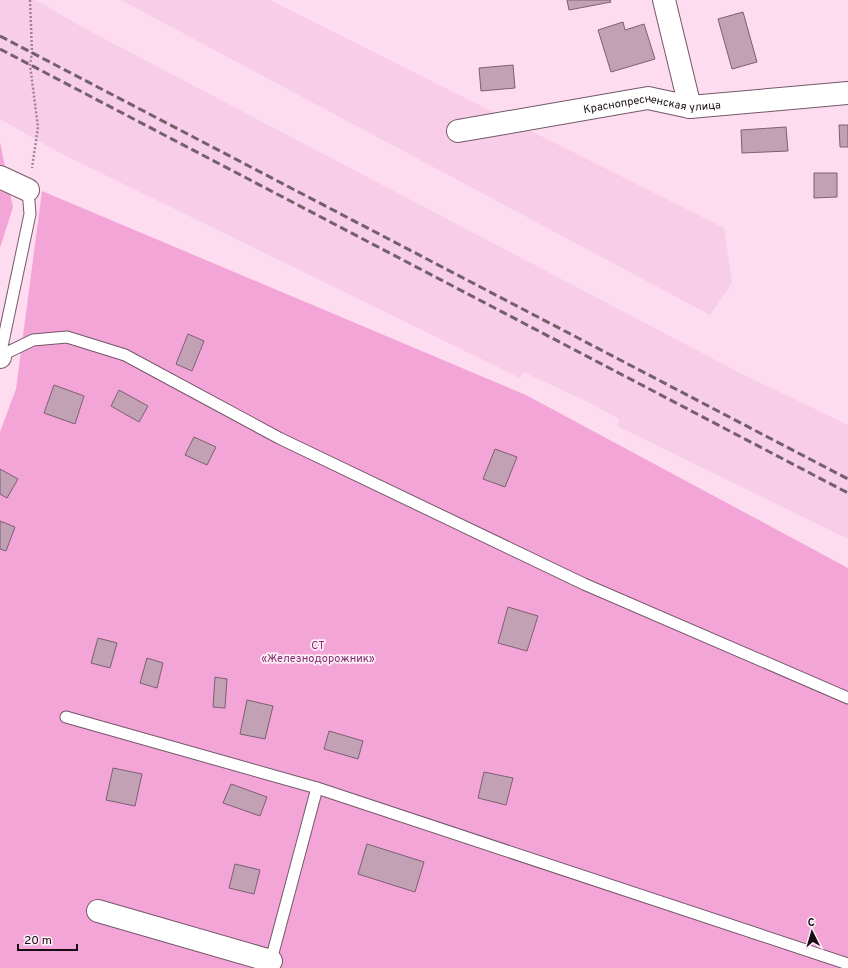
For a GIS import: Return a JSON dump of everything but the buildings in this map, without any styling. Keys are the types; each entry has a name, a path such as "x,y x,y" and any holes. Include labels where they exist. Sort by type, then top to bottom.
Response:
{"street":[{"path":"664,0 690,107"},
{"name":"Краснопресненская улица","path":"458,131 648,98 690,107 848,93"},
{"path":"0,177 28,190"},
{"path":"98,911 270,964"}],"lane":[{"path":"0,357 30,214 28,190"},
{"path":"0,357 33,340 67,337 125,355 279,438 584,584 848,698"},
{"path":"66,717 317,788 848,964"},
{"path":"270,964 317,788"}],"path":[{"path":"28,190 38,127 30,65 32,52 30,0"}],"shaded area":[{"path":"0,0 36,0 82,27 742,374 848,425 848,539 617,426 619,419 588,402 523,372 520,378 58,152 0,119"},
{"path":"121,0 270,0 724,228 732,283 710,315"}],"green space":[{"path":"0,142 13,207 0,248"},
{"name":"СТ «Железнодорожник»","path":"42,191 526,395 848,568 848,968 0,968 0,432 16,389"}],"railway":[{"path":"0,36 848,479"},
{"path":"0,49 848,493"}]}
